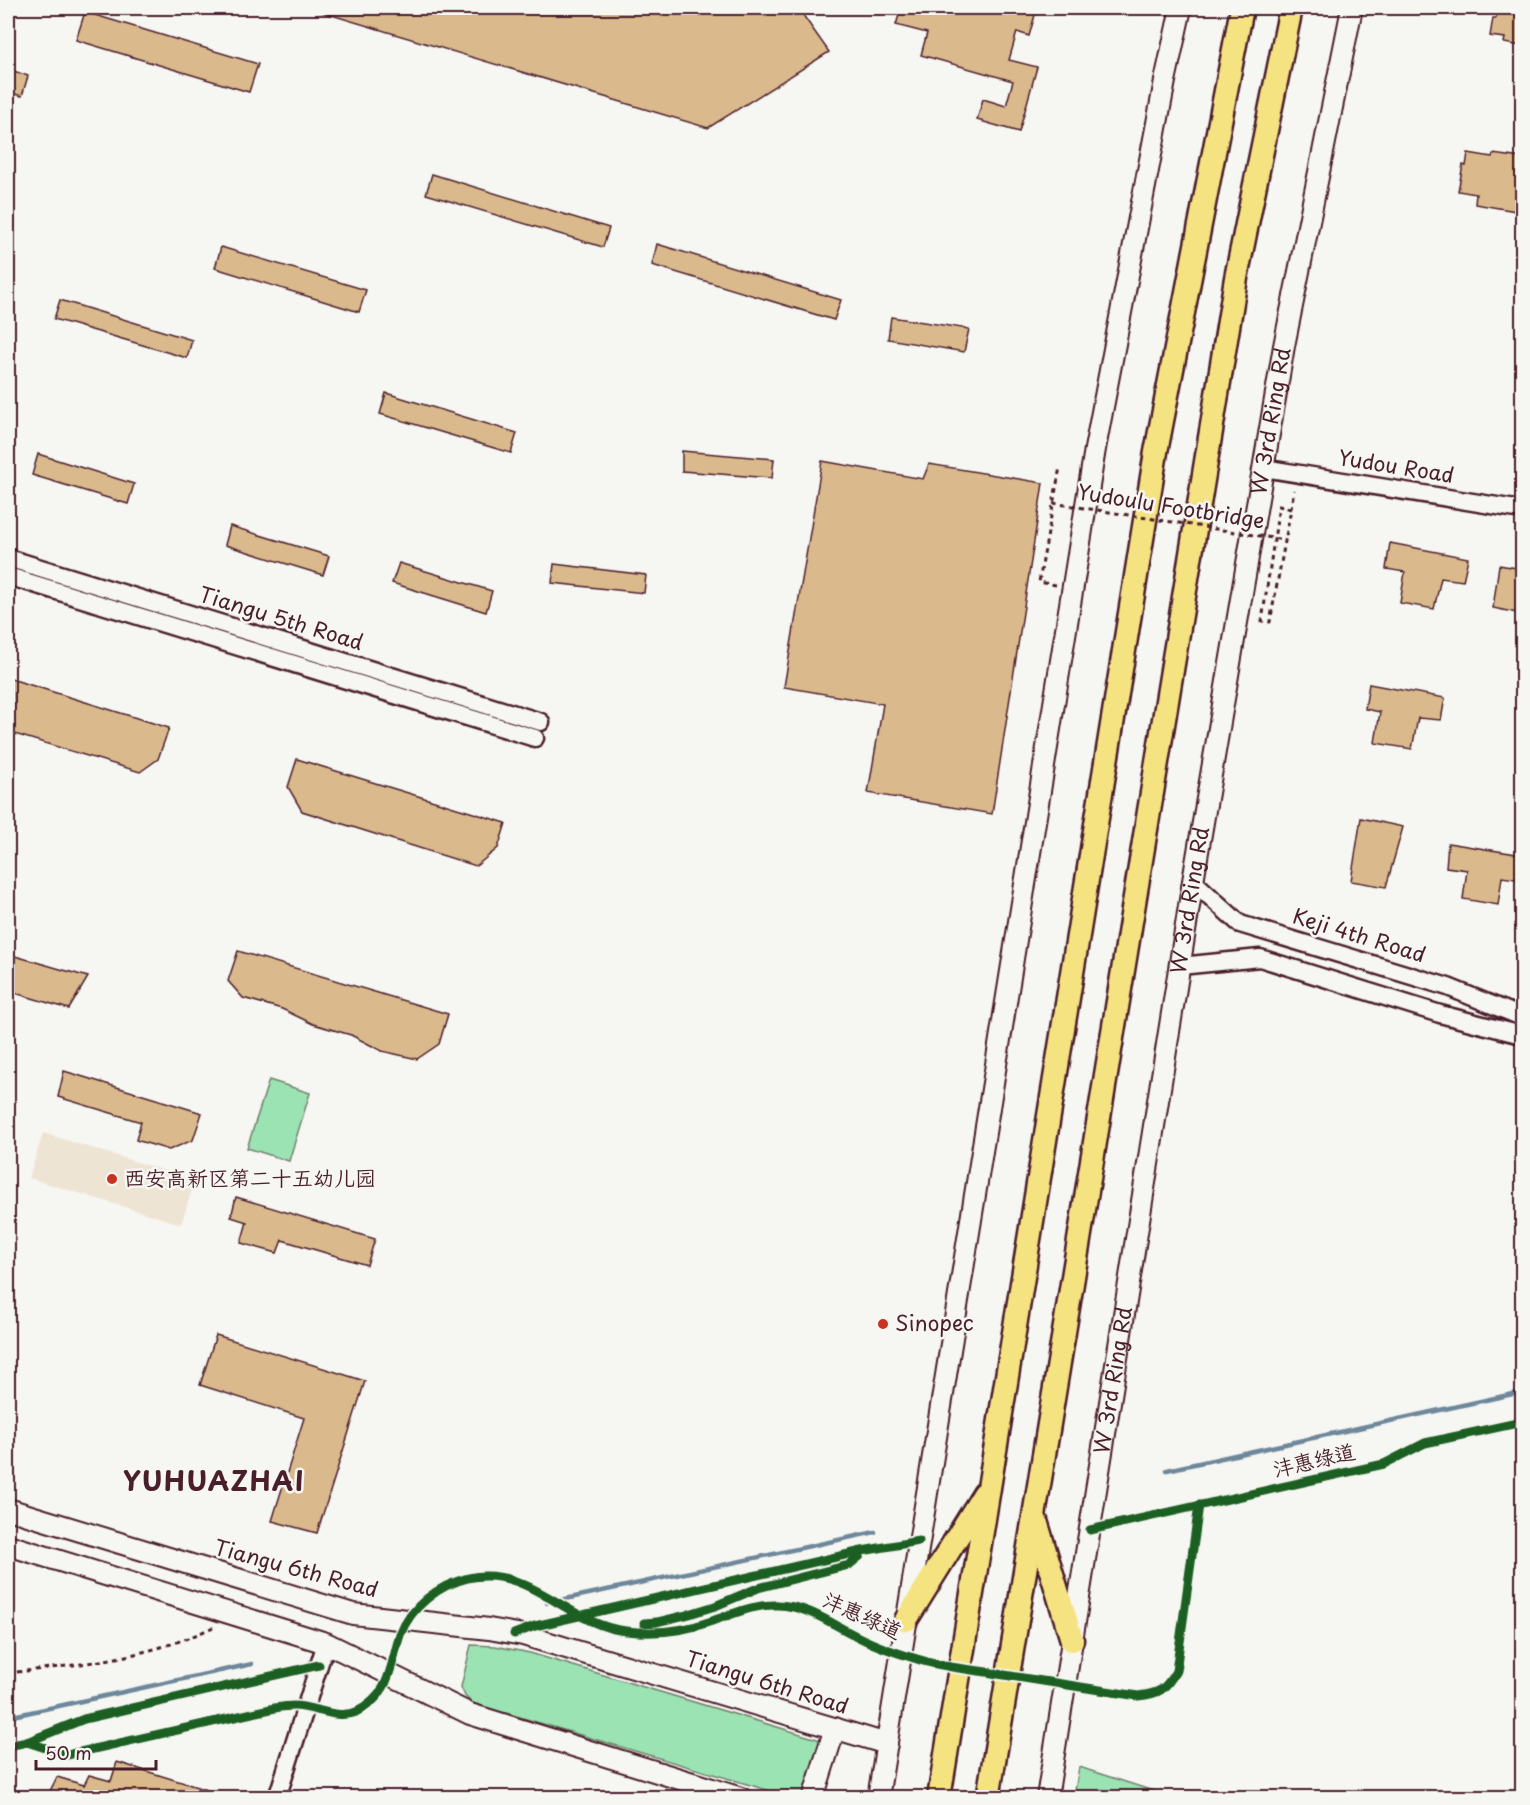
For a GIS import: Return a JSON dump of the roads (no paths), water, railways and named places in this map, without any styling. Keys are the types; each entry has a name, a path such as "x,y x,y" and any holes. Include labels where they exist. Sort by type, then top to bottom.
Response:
{"highway":[{"path":"939,1797 1156,452 1242,8"},
{"path":"988,1797 1236,278 1291,8"},
{"path":"906,1620 990,1485"},
{"path":"1034,1514 1072,1640"}],"main road":[{"path":"878,1797 1095,449 1181,8"},
{"name":"W 3rd Ring Rd","path":"1047,1797 1193,881 1263,468 1284,346 1352,8"},
{"name":"Tiangu 6th Road","path":"8,1509 353,1614 523,1635 886,1744"},
{"path":"8,1545 326,1643 470,1714 741,1797"},
{"path":"813,1797 835,1728"}],"street":[{"name":"Yudou Road","path":"1263,468 1522,510"},
{"name":"Tiangu 5th Road","path":"8,558 538,730 8,576"},
{"name":"Keji 4th Road","path":"1193,881 1240,924 1448,987 1522,1017"},
{"path":"1180,966 1260,958 1440,1014 1522,1035"},
{"path":"277,1797 326,1643"}],"waterway":[{"path":"1167,1470 1522,1392"},
{"path":"547,1603 875,1532"},
{"path":"8,1717 252,1664"}],"place":[{"name":"西安高新区第二十五幼儿园","path":"112,1179"},
{"name":"Sinopec","path":"883,1324"}],"district":[{"name":"YUHUAZHAI","path":"214,1482"}]}
